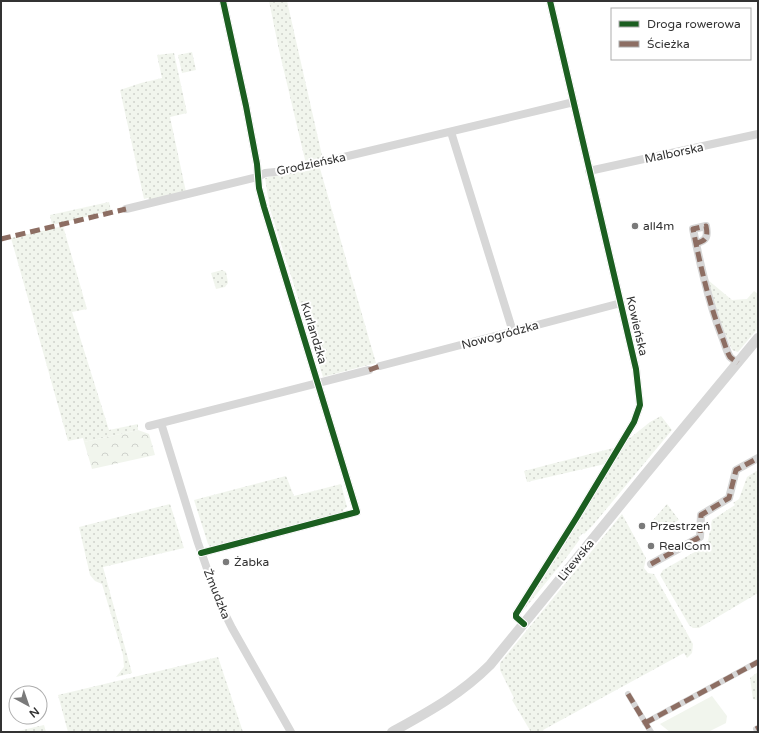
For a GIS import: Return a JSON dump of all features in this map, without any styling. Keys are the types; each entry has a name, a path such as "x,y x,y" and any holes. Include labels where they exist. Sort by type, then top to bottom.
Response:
{"street":[{"name":"Kurlandzka","path":"201,553 357,512 259,188 257,164 246,106 223,1"},
{"name":"Kowieńska","path":"524,624 516,618 516,614 634,422 640,405 638,376 550,1"},
{"name":"Grodzieńska","path":"126,210 258,178 264,173 285,171 574,102"},
{"path":"451,132 513,332"},
{"name":"Malborska","path":"589,171 758,134"},
{"path":"696,243 713,312 730,357 738,362"},
{"name":"Nowogródzka","path":"380,366 621,303"},
{"name":"Litewska","path":"392,732 444,703 468,687 490,666 758,338"},
{"path":"149,426 369,370"},
{"name":"Żmudzka","path":"161,423 201,553 218,600 232,628 291,732"},
{"path":"651,564 700,537 701,515 729,498 736,470 758,458"},
{"path":"645,723 758,662"},
{"path":"628,694 651,732"}],"green space":[{"path":"269,1 287,1 323,160 306,164"},
{"path":"192,52 196,70 182,73 178,55"},
{"path":"174,53 187,113 170,117 186,192 150,201 148,198 144,199 120,90 162,78 157,55"},
{"path":"319,165 376,363 323,377 270,209 265,178"},
{"path":"109,202 111,211 52,225 50,215"},
{"path":"63,226 87,309 72,312 109,430 138,424 138,430 84,442 83,438 68,441 11,238"},
{"path":"222,270 226,272 228,283 225,287 216,289 211,273"},
{"path":"708,280 732,300 747,299 754,291 758,294 758,328 738,352 732,350 716,312"},
{"path":"661,416 672,430 593,525 578,538 580,539 566,558 522,612 629,438 650,422"},
{"path":"138,430 149,434 155,455 92,469 84,442"},
{"path":"617,447 605,464 527,482 524,471"},
{"path":"758,470 758,593 699,628 693,628 689,625 660,575 663,570 700,549 698,546 708,541 712,520 735,505 733,503 739,499 747,477"},
{"path":"286,476 294,496 341,484 347,507 343,510 343,512 211,547 208,544 194,500"},
{"path":"170,504 184,548 103,567 132,673 116,677 124,667 123,655 102,584 95,581 90,575 79,527"},
{"path":"667,504 679,520 663,529 653,520"},
{"path":"622,514 646,558 644,568 648,573 654,574 693,644 692,653 687,658 684,653 543,730 544,732 531,732 512,700 514,698 500,670 500,663"},
{"path":"218,657 243,732 68,732 58,695"},
{"path":"758,672 757,700 753,699 750,678"},
{"path":"712,696 727,716 726,723 708,732 670,732 660,724"},
{"path":"44,725 46,732 14,732"}],"marked path":[{"path":"1,239 126,209"},
{"path":"696,243 706,238 706,226 693,229 698,255 708,295 726,348 730,357 738,363"},
{"path":"369,370 380,366"},
{"path":"651,564 700,537 701,515 729,498 736,470 758,458"},
{"path":"645,723 758,662"},
{"path":"628,694 651,732"}],"cycle path":[{"path":"201,553 357,512 259,188 257,164 246,106 223,1"},
{"path":"524,624 516,617 516,614 634,422 640,405 636,369 550,1"}],"place":[{"name":"all4m","path":"635,226"},
{"name":"Przestrzeń","path":"642,526"},
{"name":"RealCom","path":"651,546"},
{"name":"Żabka","path":"226,562"}]}
